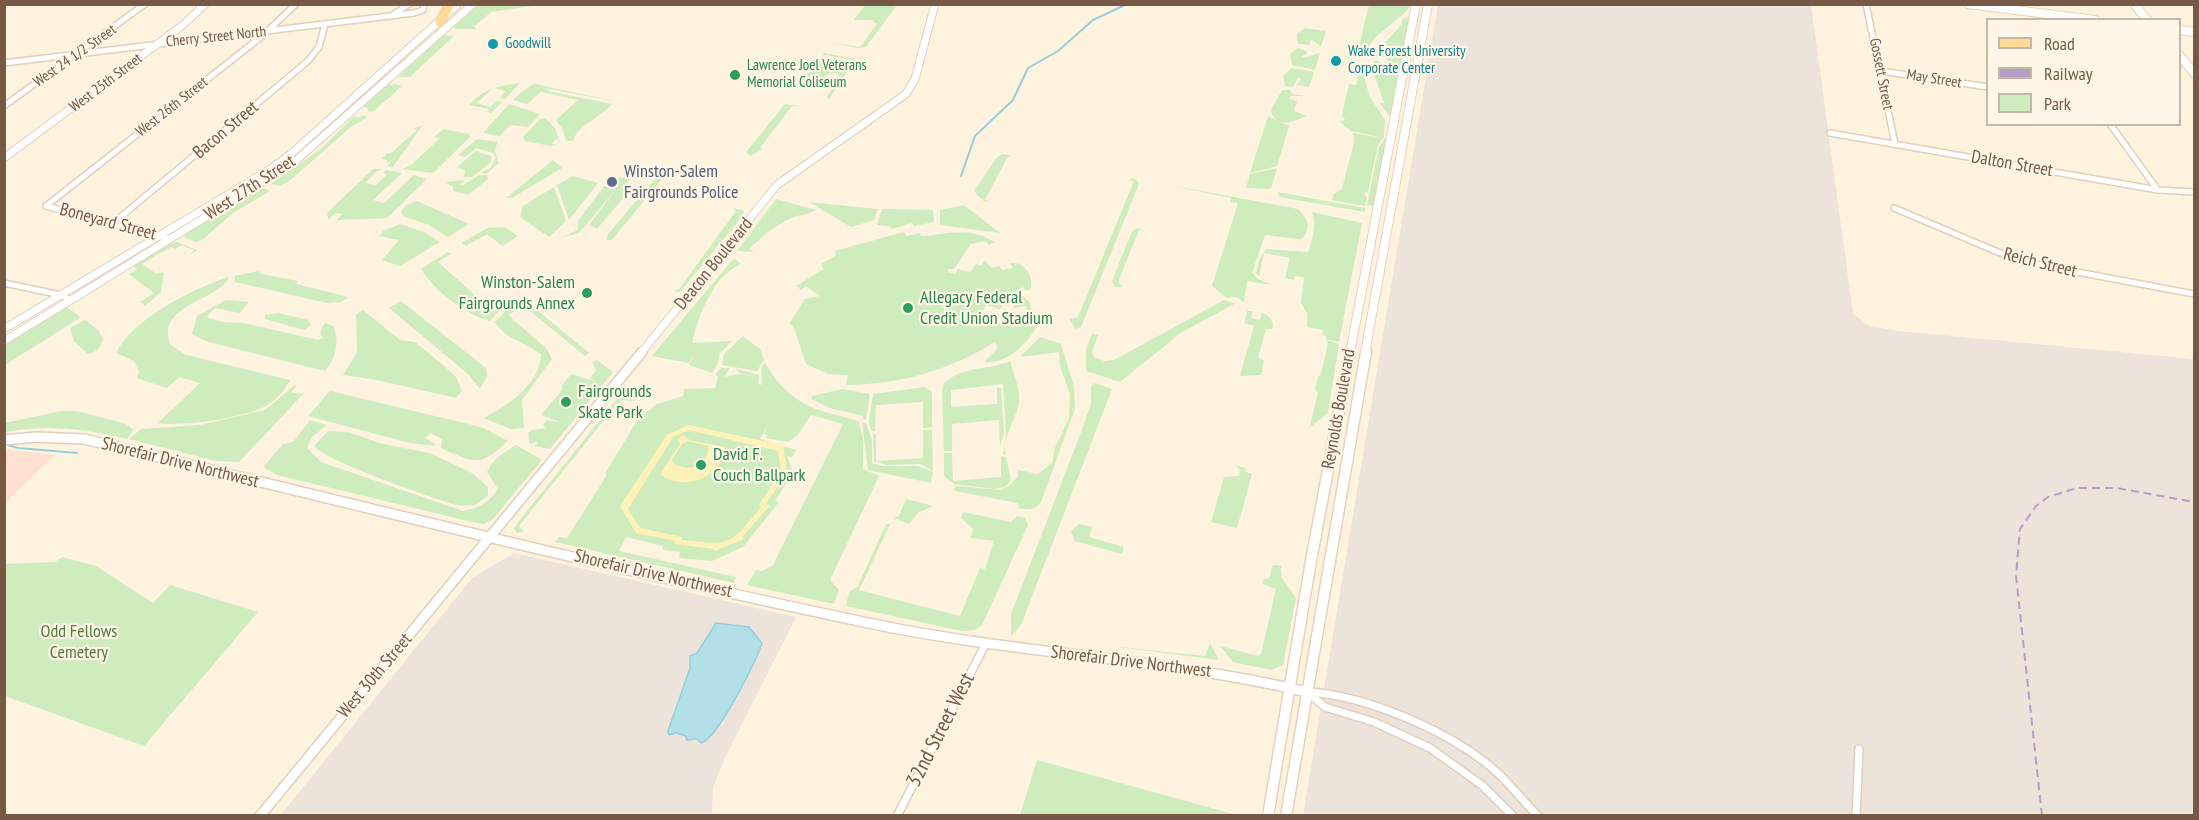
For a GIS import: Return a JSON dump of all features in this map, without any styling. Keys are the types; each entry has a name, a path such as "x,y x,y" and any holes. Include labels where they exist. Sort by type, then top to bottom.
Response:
{"main road":[{"path":"440,22 450,4"},
{"name":"Reynolds Boulevard","path":"1268,816 1288,687 1416,4"},
{"name":"Reynolds Boulevard","path":"1286,816 1428,4"},
{"path":"1968,4 2079,18"},
{"path":"2134,4 2145,18"},
{"path":"2181,57 2194,73"}],"street":[{"name":"West 24 1/2 Street","path":"4,106 145,4"},
{"name":"West 25th Street","path":"4,158 160,43 205,4"},
{"name":"West 26th Street","path":"46,206 296,4"},
{"name":"Cherry Street North","path":"391,15 409,4"},
{"name":"Cherry Street North","path":"4,63 414,13 423,10 424,4"},
{"name":"West 27th Street","path":"4,329 161,236 291,154 458,4"},
{"name":"West 27th Street","path":"4,341 292,164 472,4"},
{"name":"Deacon Boulevard","path":"492,537 777,185 906,93 915,79 935,4"},
{"name":"Gossett Street","path":"1866,4 1895,144"},
{"path":"2024,11 2029,18"},
{"name":"Bacon Street","path":"112,224 308,62 319,47 326,24"},
{"name":"May Street","path":"1881,71 1986,87"},
{"path":"2111,126 2158,190"},
{"name":"Dalton Street","path":"1830,133 2158,190 2194,192"},
{"name":"Boneyard Street","path":"46,206 169,239"},
{"name":"Reich Street","path":"1894,208 2019,261 2194,294"},
{"path":"4,283 60,295 70,300"},
{"name":"Shorefair Drive Northwest","path":"4,440 46,436 84,439 492,537 866,622 985,645 1239,676 1306,692 1328,693 1421,722 1487,763 1538,816"},
{"name":"West 30th Street","path":"260,816 492,537"},
{"name":"32nd Street West","path":"897,816 985,645"},
{"name":"Shorefair Drive Northwest","path":"1306,692 1325,707 1374,722 1430,748 1484,786 1513,816"},
{"path":"1856,816 1859,749"}],"shaded area":[{"path":"1438,5 1811,5 1853,314 1870,326 1899,331 2194,359 2194,815 1303,816"},
{"path":"4,449 55,455 5,503"},
{"path":"514,553 796,617 724,760 713,788 712,815 280,816 472,578"}],"green space":[{"path":"478,5 539,5 491,12 474,27 477,29 455,29 454,26"},
{"path":"865,5 897,5 866,47 858,48 832,43 860,47 877,24 873,22 874,20 854,20"},
{"path":"1369,5 1411,5 1376,37 1367,50 1358,51"},
{"path":"1410,17 1389,116 1380,103 1384,103 1372,68 1376,60 1383,64 1389,62 1385,57 1374,57 1379,45 1381,47 1402,24 1402,19"},
{"path":"1305,28 1326,31 1321,47 1311,39 1309,45 1298,44 1297,34"},
{"path":"444,35 454,36 410,77 398,77"},
{"path":"1298,48 1307,51 1307,54 1301,56 1303,58 1320,53 1315,70 1292,65 1290,54"},
{"path":"824,53 856,59 829,99 826,98 841,77 837,75 838,73 827,74 820,84 803,80 818,61 849,66 852,60 826,55 823,57"},
{"path":"1361,63 1369,95 1385,120 1384,138 1351,131 1339,121 1345,120 1342,115 1349,84 1356,85"},
{"path":"1292,68 1314,72 1309,87 1296,85 1301,79 1298,77 1293,87 1285,86 1283,76"},
{"path":"520,83 505,99 500,98 506,91 494,88"},
{"path":"395,84 402,86 375,110 370,112 367,110 369,108 363,107 387,86"},
{"path":"534,84 618,102 544,88 552,92 612,104 579,131 573,141 566,141 563,130 556,120 578,100 541,92 527,104 513,100"},
{"path":"492,89 477,103 490,107 496,101 502,102 491,113 487,112 489,109 469,105 486,91"},
{"path":"1282,90 1290,90 1293,94 1307,96 1291,96 1289,99 1297,101 1294,111 1307,116 1281,122 1273,116 1271,110"},
{"path":"509,104 540,114 528,127 510,125 500,136 483,133"},
{"path":"785,104 804,107 792,106 760,148 763,149 750,156 746,152"},
{"path":"362,115 368,117 352,126 288,182 280,186 271,184 321,149 354,116 359,118"},
{"path":"1268,116 1289,126 1277,166 1250,173"},
{"path":"545,118 555,128 560,143 557,138 552,144 558,144 551,146 525,141 523,137 540,119"},
{"path":"423,125 393,167 387,166 392,160 387,163 387,160 381,159 417,130 413,129"},
{"path":"443,129 469,134 470,137 433,173 402,169 411,165 439,139 434,137"},
{"path":"1353,133 1383,138 1378,145 1368,192 1364,193 1367,198 1365,206 1332,200 1334,194 1342,189 1354,142"},
{"path":"1387,136 1373,206 1367,205 1379,147"},
{"path":"477,139 497,142 495,152 499,163 486,174 481,173 490,168 496,158 493,153 476,148 465,157 458,155"},
{"path":"476,151 491,156 491,162 472,177 464,177 465,170 457,167"},
{"path":"1003,154 1012,156 1007,158 985,200 990,201 985,202 975,190 997,157"},
{"path":"553,160 562,168 512,198 506,198"},
{"path":"1277,168 1271,189 1246,188 1250,174"},
{"path":"373,169 383,169 376,172 365,183 376,185 387,174 383,173 386,170 402,173 373,200 384,203 414,175 427,179 387,218 337,220 328,219 327,213","holes":["335,213 342,214 337,220 330,219"]},
{"path":"479,175 487,175 488,179 468,195 453,191 453,187 445,182 465,180 459,185 467,184 465,184"},
{"path":"573,176 598,183 569,220 557,185"},
{"path":"620,177 630,179 623,188 630,190 597,229 589,225 616,189 579,233 560,238 578,230 578,221 604,186 611,186"},
{"path":"656,178 662,179 612,240 607,240 608,234"},
{"path":"1132,178 1139,184 1081,327 1075,329 1070,319 1078,317 1134,181 1128,181"},
{"path":"1169,185 1298,209 1306,219 1308,226 1303,238 1299,239 1265,235 1252,273 1258,279 1272,285 1247,281 1244,302 1236,297 1227,298 1212,286 1238,203 1230,202 1231,198"},
{"path":"554,187 566,221 549,237 520,217 523,206"},
{"path":"264,188 270,191 233,213 202,240 196,242 184,237 187,233"},
{"path":"1277,192 1365,208 1365,212 1280,197"},
{"path":"776,199 816,210 793,217 773,229 749,249 754,252 737,251"},
{"path":"417,201 469,224 448,237 429,225 403,216 401,211 407,205"},
{"path":"809,202 878,209 874,220 851,227"},
{"path":"964,205 1000,233 940,225 940,210"},
{"path":"734,208 744,211 741,218 680,292 673,291 679,289 736,211"},
{"path":"882,209 933,210 934,222 914,226 912,223 891,229 889,226 877,225"},
{"path":"1312,212 1362,223 1339,342 1326,339 1326,336 1322,335 1323,330 1307,327 1307,313 1301,303 1304,277 1295,276 1294,280 1285,278 1290,258 1264,253 1259,276 1256,273 1260,258 1266,249 1308,252 1314,228"},
{"path":"400,224 424,232 440,242 400,266 382,260 399,240 379,236 383,231"},
{"path":"504,227 518,236 502,246 487,234 466,246 462,243 487,228"},
{"path":"1138,228 1145,231 1139,230 1118,282 1123,287 1115,287 1112,281 1132,231"},
{"name":"Allegacy Federal Credit Union Stadium","path":"904,232 906,236 920,233 921,236 966,232 994,242 989,245 985,241 971,244 954,269 948,269 948,272 955,274 958,269 970,272 976,264 981,266 985,260 991,268 999,266 1002,270 1013,268 1010,263 1020,264 1030,275 1031,285 1030,290 1025,291 1023,287 1017,290 1030,303 1031,310 1027,311 1026,306 1014,308 1010,299 1015,296 1007,298 1009,306 1003,305 1000,309 986,305 980,315 973,313 968,318 972,321 978,316 1014,327 1017,324 1025,324 1027,318 1041,317 1032,334 1011,355 993,362 984,362 998,348 995,342 942,368 886,382 846,385 848,375 828,374 806,364 793,325 789,324 805,299 820,296 806,286 801,290 796,286 824,269 821,264 836,256 835,251"},
{"path":"176,242 197,250 190,254 194,250 181,245 176,249 171,247 142,264 157,274 164,272 161,292 145,306 140,302 154,293 129,274 137,269 133,266 170,243"},
{"path":"448,252 451,254 438,262 477,297 500,310 490,321 470,313 451,301 421,269"},
{"path":"734,258 741,264 731,269 715,286 698,321 692,343 732,341 720,353 712,373 689,365 696,352 689,363 652,356"},
{"path":"258,271 261,274 298,281 296,284 349,297 341,302 327,303 235,282 235,276"},
{"path":"229,277 214,292 179,312 171,321 168,332 171,345 186,355 290,380 275,399 254,411 197,423 158,423 200,383 179,377 167,388 137,378 139,372 134,361 116,353 135,328 165,306"},
{"path":"226,300 249,302 240,313 215,308 206,317 318,340 323,338 320,333 325,323 333,326 336,344 329,366 325,371 205,341 192,334 197,316"},
{"path":"1224,300 1236,303 1182,332 1120,382 1086,371 1086,350 1092,334 1098,335 1092,352 1094,357 1104,361 1114,360"},
{"path":"401,301 486,368 487,376 480,389 468,374 389,308"},
{"path":"526,301 589,353 585,356 524,306 508,315 547,349 552,359 522,400 524,428 511,429 483,418 521,393 535,375 539,365 541,354 510,337 495,322 509,307"},
{"path":"66,307 80,316 78,319 5,365 5,343"},
{"path":"363,310 400,340 415,342 456,377 462,391 456,398 377,380 343,375 357,353 356,314"},
{"path":"1247,311 1253,311 1251,318 1260,320 1262,313 1266,315 1271,319 1273,325 1272,329 1266,329 1258,357 1264,361 1261,375 1240,376 1254,326 1244,323"},
{"path":"278,313 308,320 311,325 304,330 265,319 265,315"},
{"path":"85,320 99,331 103,339 98,349 88,354 74,341 70,328"},
{"path":"743,336 760,349 764,360 757,371 722,365 724,354"},
{"path":"1040,337 1061,344 1074,387 1075,409 1041,502 1034,508 1026,509 1019,508 1018,503 954,491 956,486 1001,490 1009,486 1018,476 1018,470 1038,474 1052,463 1055,448 1069,418 1070,394 1060,366 1059,352 1020,357"},
{"path":"1326,340 1339,344 1328,413 1305,431 1310,426 1318,393 1315,389 1318,377 1321,375 1328,343"},
{"path":"597,360 613,372 550,449 535,446 538,443 536,441 532,444 529,442 528,433 532,430 546,428 543,425 547,420 562,423 541,415 562,390 562,385 571,374 597,382 590,378 596,370 592,362"},
{"path":"1010,361 1019,398 1017,412 1006,441 1006,455 1003,454 1006,434 1003,384 951,390 951,407 997,404 997,388 1001,388 1004,434 1000,446 999,420 952,424 952,451 944,451 942,391 944,383 960,373"},
{"name":"David F. Couch Ballpark","path":"765,362 782,386 805,404 859,422 863,439 863,469 879,476 830,580 839,590 834,604 747,585 756,570 762,571 773,565 843,424 811,415 797,436 788,442 766,438 767,435 764,434 768,425 760,439 796,450 792,457 787,456 793,472 775,501 779,502 743,547 712,561 679,558 680,552 663,550 663,546 626,537 619,551 736,577 734,583 555,542 559,537 567,538 607,475 605,474 638,419 657,404 683,396 684,389 715,388 718,377 715,374 722,368 730,368 724,377 739,374 758,377 739,373 738,370 732,372 737,369 759,375 758,384 761,385 762,367"},
{"path":"1094,383 1112,389 1021,625 1011,636 1011,614 1083,427 1091,404 1091,386"},
{"path":"297,385 291,392 300,394 306,391 239,462 216,461 129,439 141,429 200,425 265,410"},
{"path":"925,387 932,392 932,427 923,428 923,402 876,405 875,431 872,431 869,423 873,394"},
{"path":"842,389 870,394 866,419 863,420 863,416 830,408 811,399 812,396"},
{"path":"330,391 481,427 508,441 490,456 476,460 441,448 442,439 431,433 425,438 436,444 435,446 410,443 308,416"},
{"path":"620,395 636,401 622,400 617,404 519,526 524,532 517,533 514,528 519,521"},
{"path":"61,411 77,411 126,424 133,430 127,439 51,428 5,432 5,423"},
{"path":"310,420 327,425 311,438 307,448 321,462 463,511 483,504 491,498 498,489 487,472 489,467 516,445 542,460 492,520 484,524 472,522 277,475 263,467 283,444 293,442"},
{"path":"862,423 866,423 872,440 872,463 882,466 918,466 933,472 931,483 868,470"},
{"path":"923,430 932,430 933,471 920,464 887,465 874,461 873,434 876,434 876,461 923,458"},
{"path":"328,431 348,432 383,444 430,453 472,473 488,487 488,496 475,505 460,506 358,470 314,446"},
{"path":"944,453 952,453 953,481 1001,477 1001,456 1006,457 1011,480 1005,487 994,489 954,484 944,476"},
{"path":"1234,465 1245,468 1246,472 1252,474 1237,528 1211,522 1224,477 1239,476 1240,469"},
{"path":"906,499 934,506 919,512 909,524 894,518 899,516"},
{"path":"963,512 1011,522 1017,516 1025,518 1028,525 982,625 975,630 962,631 846,606 849,592 858,586 886,524 890,524 859,590 960,616 980,568 985,569 994,541 971,538 973,529 961,518"},
{"path":"1079,524 1092,527 1089,537 1124,547 1122,554 1075,541 1071,531"},
{"name":"Odd Fellows Cemetery","path":"62,557 96,566 153,603 170,585 258,612 144,746 5,696 5,564 55,562"},
{"path":"1273,565 1281,566 1282,578 1296,598 1283,665 1272,670 1233,662 1220,646 1258,656 1261,654 1276,589 1263,584 1264,579 1269,578"},
{"path":"1210,643 1219,660 1102,645 1205,656"},
{"path":"1037,760 1237,815 1020,815"}],"sand":[{"path":"688,425 783,445 787,472 766,504 770,506 743,536 744,539 715,551 714,549 674,544 675,541 636,533 620,506 667,435","holes":["689,430 778,451 781,471 759,505 761,507 742,530 728,540 711,543 682,540 682,537 640,528 628,509 673,437"]},
{"path":"682,435 690,440 725,447 723,458 718,467 700,479 690,482 669,480 660,474 680,444 678,440","holes":["688,441 708,446 705,459 696,467 683,467 671,461 682,444"]}],"water":[{"path":"716,623 749,627 762,643 726,715 708,739 701,743 697,739 687,740 686,736 676,733 669,735 668,731 690,668 690,656 697,653"}],"waterway":[{"path":"961,176 975,136 1013,100 1028,68 1058,51 1093,20 1127,4"},
{"path":"4,444 18,448 77,453"}],"railway":[{"path":"2042,816 2016,576 2020,529 2036,506 2048,497 2077,488 2117,488 2194,502"}],"place":[{"name":"Goodwill","path":"493,44"},
{"name":"Wake Forest University Corporate Center","path":"1336,61"},
{"name":"Lawrence Joel Veterans Memorial Coliseum","path":"735,75"},
{"name":"Winston-Salem Fairgrounds Police","path":"612,182"},
{"name":"Winston-Salem Fairgrounds Annex","path":"587,293"},
{"name":"Allegacy Federal Credit Union Stadium","path":"908,308"},
{"name":"Fairgrounds Skate Park","path":"566,402"},
{"name":"David F. Couch Ballpark","path":"701,465"}]}
